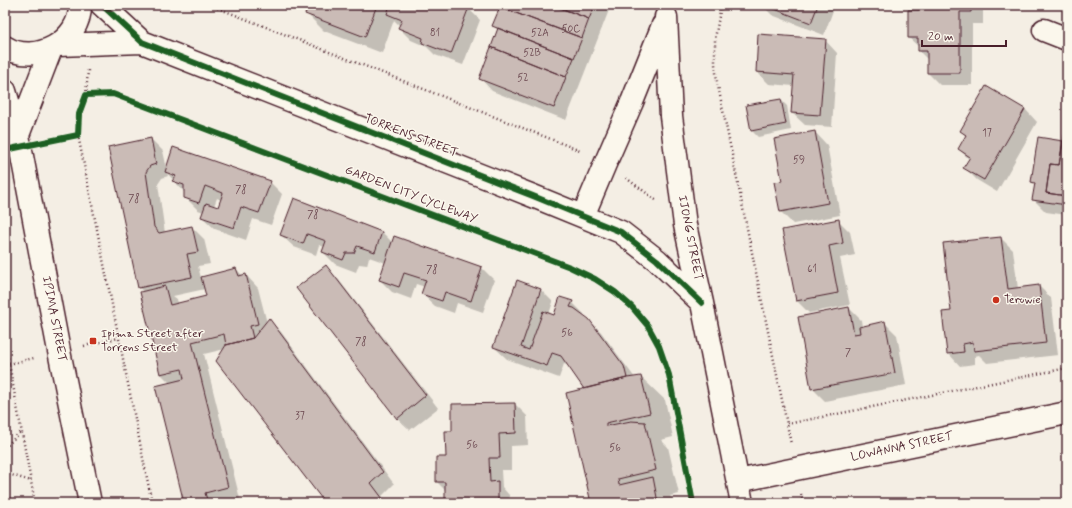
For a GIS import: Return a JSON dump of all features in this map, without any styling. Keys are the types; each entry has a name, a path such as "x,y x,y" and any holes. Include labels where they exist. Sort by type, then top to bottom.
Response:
{"street":[{"path":"18,135 54,47 68,35 76,23 80,5"},
{"name":"TORRENS STREET","path":"102,5 142,42 621,232 658,260 702,303"},
{"name":"IJONG STREET","path":"583,216 632,102 668,11"},
{"name":"IJONG STREET","path":"668,11 671,116 685,225 742,503"},
{"path":"1044,30 1067,38"},
{"name":"TORRENS STREET","path":"5,47 22,53 37,53 54,47 142,42"},
{"name":"IPIMA STREET","path":"5,91 18,135 59,351 90,503"},
{"name":"LOWANNA STREET","path":"738,481 1067,413"}],"path":[{"path":"210,5 571,147 620,173 649,194 685,225"},
{"path":"721,5 715,39 717,81 803,503"},
{"path":"84,101 90,95 88,64"},
{"path":"78,128 78,135 152,503"},
{"path":"70,137 78,135"},
{"path":"5,342 35,503"},
{"path":"787,424 1067,368"},
{"path":"5,448 22,431"},
{"path":"5,473 31,481"}],"building":[{"path":"309,5 377,5 365,37 305,14"},
{"path":"390,5 463,5 469,7 451,54 422,43 423,38 398,28 402,20 387,14"},
{"path":"510,5 552,5 589,19 582,38 500,7 508,8"},
{"path":"554,5 595,5 589,19"},
{"path":"764,5 818,5 811,23"},
{"path":"919,5 971,5 971,12 960,12 960,73 927,73 927,51 918,51 918,38 908,38 908,10 919,10"},
{"path":"500,7 582,38 574,58 492,26"},
{"path":"498,28 574,58 566,77 491,47"},
{"path":"758,34 826,39 820,115 791,113 794,75 756,72"},
{"path":"491,47 566,77 554,108 479,79"},
{"path":"986,86 1025,109 984,180 963,168 970,157 958,149 966,135 960,131"},
{"path":"781,99 786,124 751,131 746,105"},
{"path":"1067,120 1067,196 1046,193 1050,164 1059,165"},
{"path":"815,131 828,203 780,212 774,182 782,181 774,139"},
{"path":"1038,137 1063,141 1059,165 1050,164 1046,193 1067,196 1067,205 1032,200 1035,183 1031,182"},
{"path":"151,138 156,164 150,166 146,172 154,227 159,233 192,226 198,252 187,254 192,277 138,288 108,147"},
{"path":"173,147 271,181 259,213 241,207 234,228 201,217 206,203 218,207 223,193 205,186 199,203 184,198 184,185 172,181 176,176 165,172"},
{"path":"294,198 382,232 375,252 357,246 354,253 346,253 343,260 322,252 326,241 307,234 303,244 280,235"},
{"path":"839,219 843,243 829,246 838,293 796,301 782,230"},
{"path":"394,236 482,267 471,301 445,292 442,301 421,294 426,280 404,273 399,287 379,280"},
{"name":"Terowie","path":"1001,237 1008,289 1039,285 1046,343 974,351 973,342 963,344 964,352 947,354 942,312 951,311 943,243"},
{"path":"1067,241 1067,259 1063,242"},
{"path":"326,265 426,395 397,419 296,288"},
{"path":"236,268 239,276 246,274 258,324 250,326 253,338 226,345 224,334 192,342 228,487 205,493 208,503 184,503 155,386 184,379 182,369 160,374 140,292 165,286 170,305 206,296 201,277"},
{"path":"517,280 541,289 521,347 529,350 543,311 554,315 560,297 573,301 570,307 574,308 589,319 624,366 627,378 584,389 561,356 552,353 547,366 493,347"},
{"path":"849,307 854,334 860,333 859,327 885,321 895,373 811,389 798,317"},
{"path":"269,318 383,472 371,483 386,503 325,503 216,361 226,345 253,338"},
{"path":"641,376 650,413 606,423 606,426 631,421 645,422 656,470 618,479 619,485 653,477 658,503 591,503 566,393"},
{"path":"515,403 516,433 499,434 500,458 489,458 490,482 498,481 498,503 445,503 445,482 436,482 436,457 446,457 445,431 452,431 452,404"},
{"path":"923,498 925,503 896,503"},
{"path":"970,499 970,503 949,503"},
{"path":"1034,499 1035,503 1014,503"}],"cycle path":[{"path":"102,5 142,42 621,232 657,260 702,303"},
{"name":"GARDEN CITY CYCLEWAY","path":"5,150 78,135 79,114 86,95 113,94 570,267 595,279 615,292 632,307 648,326 659,346 669,375 693,503"}],"place":[{"name":"Terowie","path":"996,300"},
{"name":"Ipima Street after Torrens Street","path":"93,341"}]}
